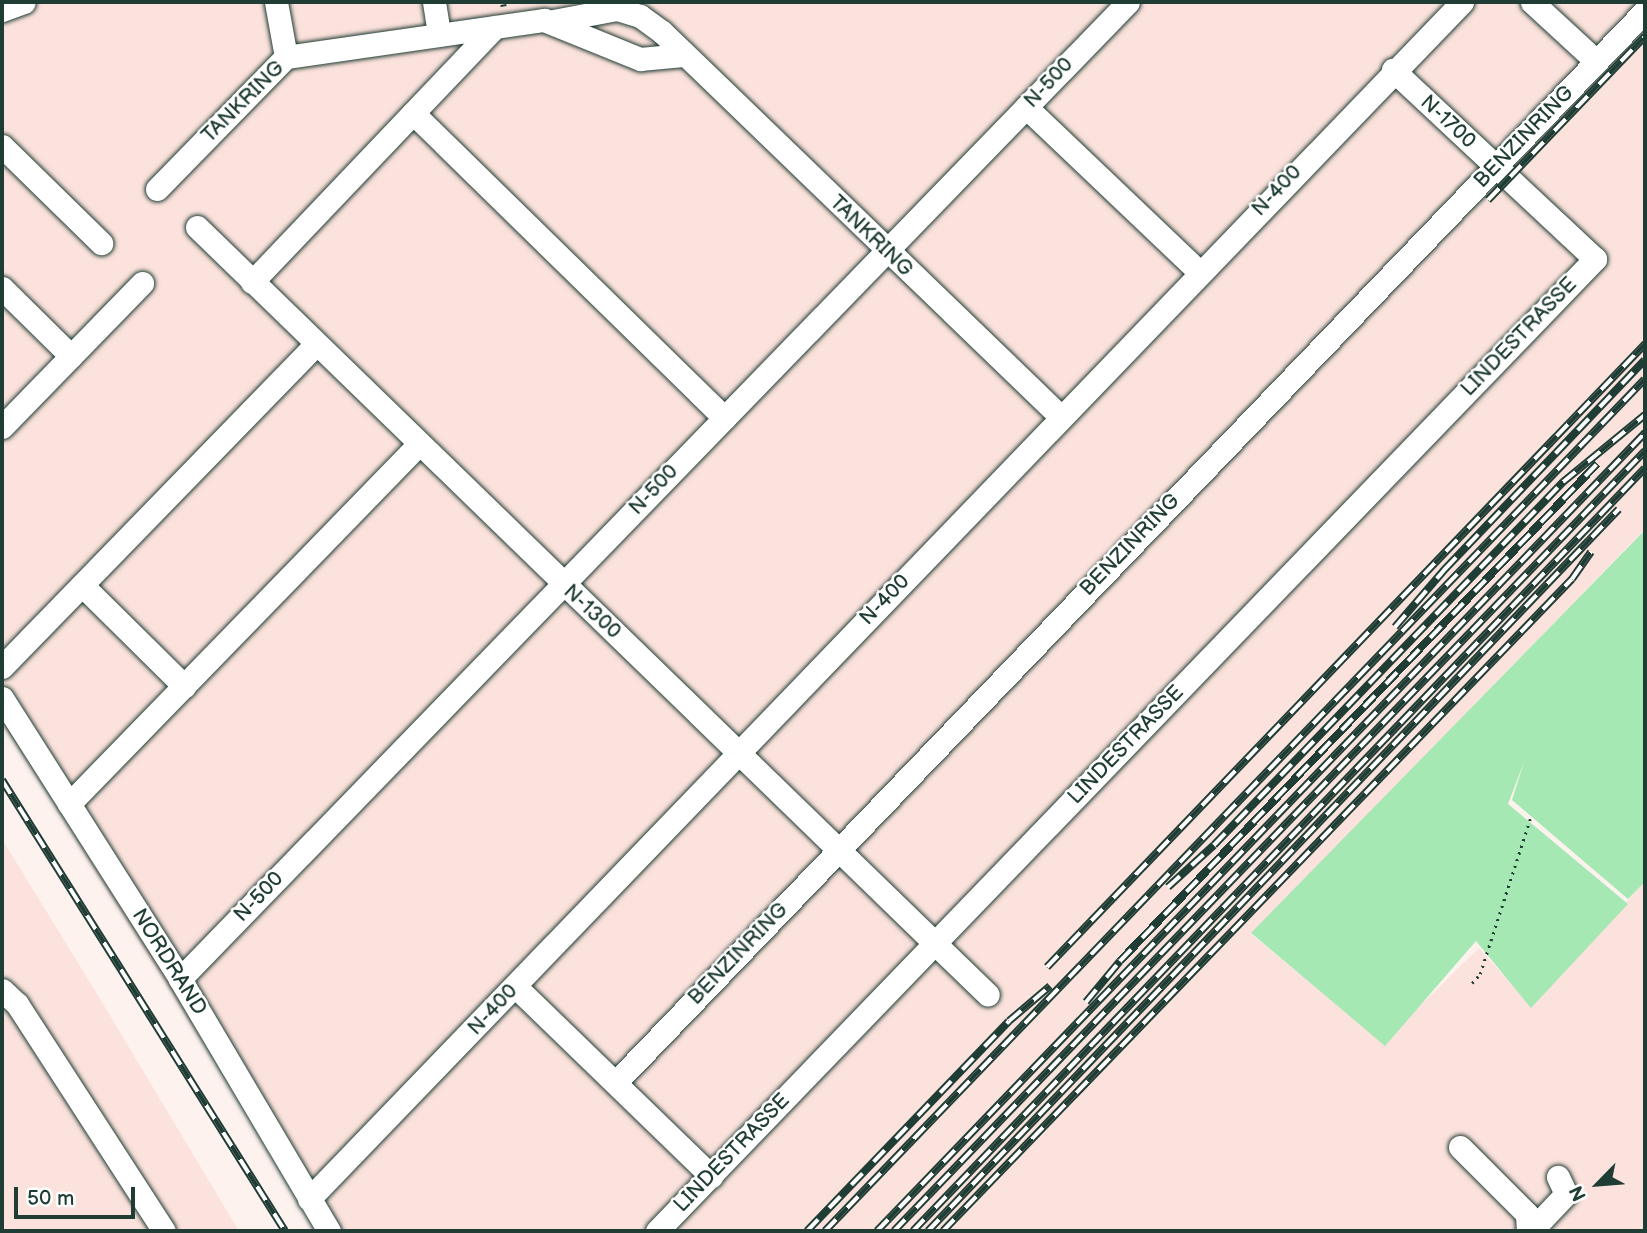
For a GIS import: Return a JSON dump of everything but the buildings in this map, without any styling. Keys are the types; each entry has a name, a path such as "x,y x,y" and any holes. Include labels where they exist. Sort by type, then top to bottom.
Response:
{"lane":[{"path":"2,10 24,2"},
{"path":"276,2 286,57"},
{"path":"434,2 439,35"},
{"name":"N-500","path":"180,979 1128,2"},
{"name":"N-400","path":"309,1199 516,987 1393,70 1462,2"},
{"path":"1532,2 1597,61"},
{"name":"TANKRING","path":"157,189 286,57 553,21 617,9 640,16 683,55 1061,417"},
{"name":"BENZINRING","path":"617,1081 1645,10"},
{"name":"TANKRING","path":"553,21 640,59 683,55"},
{"path":"252,282 495,27"},
{"name":"N-1700","path":"1393,70 1595,259"},
{"path":"1026,107 1199,272"},
{"path":"413,113 724,418"},
{"path":"2,146 101,243"},
{"name":"N-1300","path":"197,228 988,995"},
{"name":"LINDESTRASSE","path":"657,1231 1595,259"},
{"path":"2,427 142,284"},
{"path":"2,288 71,356"},
{"path":"2,667 316,344"},
{"path":"69,804 419,444"},
{"path":"82,585 184,686"},
{"name":"NORDRAND","path":"2,698 180,979 329,1231"},
{"path":"516,987 617,1081 711,1175"},
{"path":"2,990 17,1004 164,1231"},
{"path":"1460,1147 1527,1214 1530,1231"},
{"path":"1530,1231 1566,1195 1558,1177"}],"path":[{"path":"1472,983 1480,974 1531,816"}],"shaded area":[{"path":"2,2 1645,2 1645,529 1251,934 1382,1043 1479,948 1531,1006 1645,882 1645,1231 320,1231 2,722"},
{"path":"2,839 91,984 239,1231 2,1231"}],"green space":[{"path":"1645,530 1645,882 1628,899 1512,800 1524,762 1508,804 1628,904 1531,1008 1476,941 1385,1046 1251,933"}],"railway":[{"path":"500,3 506,2"},
{"path":"1488,200 1645,36"},
{"path":"1047,967 1645,344"},
{"path":"1395,627 1445,569 1645,360"},
{"path":"825,1231 1645,379"},
{"path":"1168,887 1214,845 1563,482 1645,415"},
{"path":"877,1231 1645,433"},
{"path":"894,1231 1645,451"},
{"path":"1086,1002 1120,961 1597,464"},
{"path":"913,1231 1645,468"},
{"path":"928,1231 1619,509"},
{"path":"943,1231 1572,579 1591,552"},
{"path":"2,780 285,1231"},
{"path":"807,1231 1009,1021 1050,986"}]}
